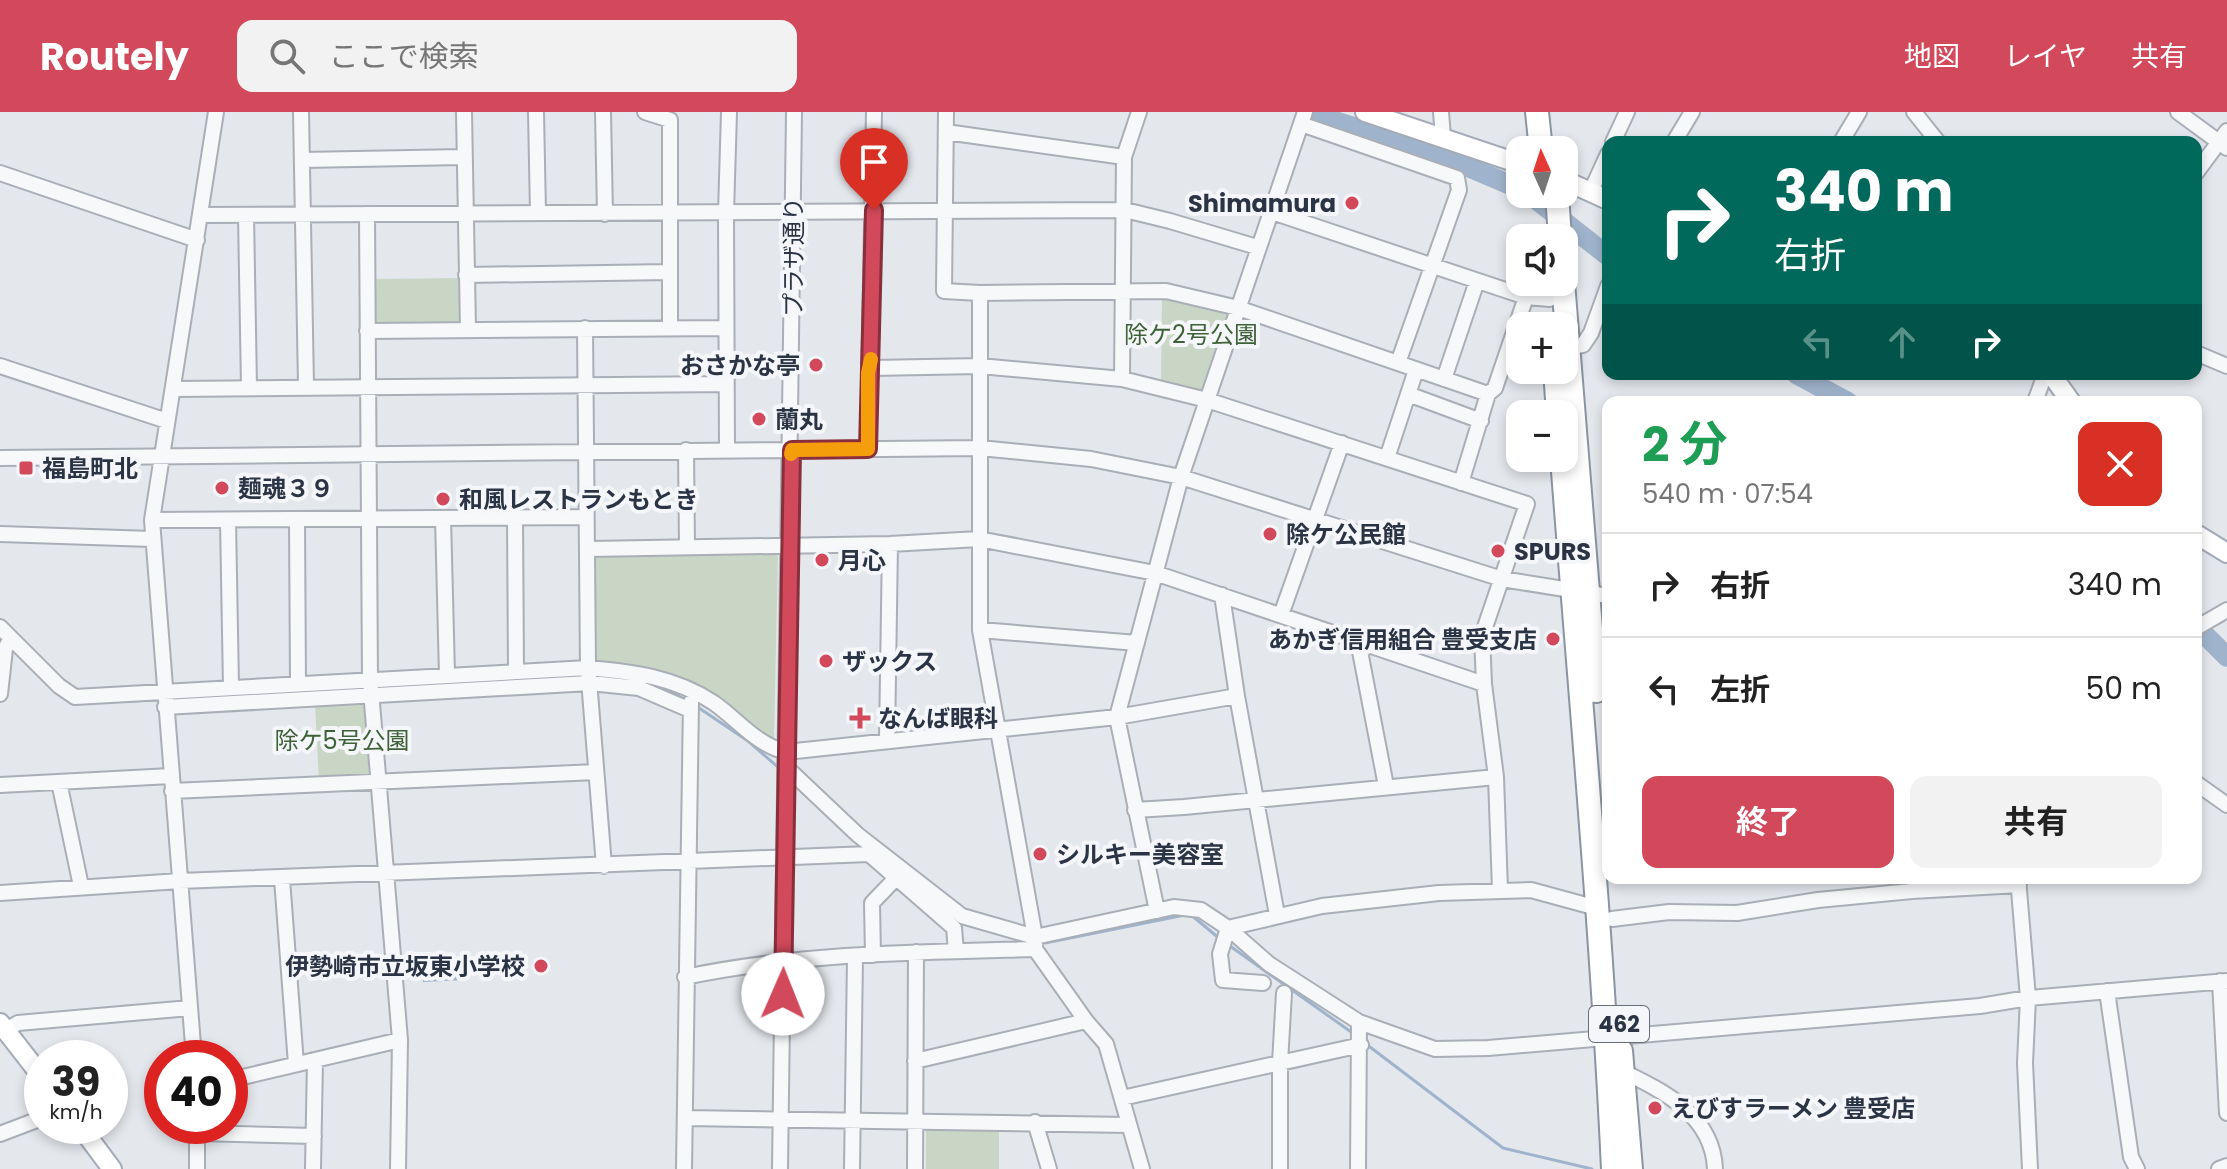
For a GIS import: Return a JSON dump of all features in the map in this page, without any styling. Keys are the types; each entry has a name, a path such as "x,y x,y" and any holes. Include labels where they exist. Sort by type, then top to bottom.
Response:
{"highway":[{"path":"1537,112 1540,136"},
{"path":"1551,112 1553,136"},
{"name":"462","path":"1572,384 1602,775"},
{"name":"462","path":"1565,472 1590,593 1602,868"},
{"name":"462","path":"1603,884 1613,1038 1613,1169"},
{"name":"462","path":"1604,914 1608,884"},
{"name":"462","path":"1613,1038 1624,1072 1631,1169"}],"main road":[{"path":"1365,112 1506,159"},
{"path":"1578,186 1599,196"},
{"path":"2053,380 2066,396"},
{"path":"2202,538 2227,553"},
{"path":"3,1026 24,1053"},
{"path":"93,1144 112,1169"}],"street":[{"path":"193,1040 152,520 216,112"},
{"path":"301,112 306,386"},
{"path":"464,112 468,329"},
{"path":"536,112 538,213"},
{"path":"603,112 605,214"},
{"path":"645,112 670,120 670,328"},
{"path":"727,450 726,213 729,112"},
{"name":"プラザ通り","path":"780,1169 792,450 794,112"},
{"path":"868,449 874,112"},
{"path":"946,112 944,291 1166,291 1238,308 1488,394"},
{"path":"1122,379 1124,157 1139,112"},
{"path":"1441,112 1443,137"},
{"path":"1616,136 1627,112"},
{"path":"1678,136 1692,112"},
{"path":"1845,136 1859,112"},
{"path":"1914,112 1933,136"},
{"path":"2178,112 2224,140 2202,166"},
{"path":"1157,911 1117,717 1181,477 1303,118 1457,178 1459,190 1398,363"},
{"path":"946,132 1124,157"},
{"path":"302,160 464,157"},
{"path":"0,173 197,240"},
{"path":"202,215 1125,210 1257,247"},
{"path":"1272,212 1529,296"},
{"path":"367,214 370,679 400,1040 398,1169"},
{"path":"246,215 249,387"},
{"path":"466,275 670,272"},
{"path":"1444,379 1477,281"},
{"path":"980,293 980,630 1035,943 1086,1021 1106,1044 1142,1169"},
{"path":"1461,483 1488,394 1495,388 1526,297"},
{"path":"1578,346 1583,345 1591,333 1602,303"},
{"path":"585,328 589,675 604,866"},
{"path":"367,331 726,328"},
{"path":"2202,356 2227,366"},
{"path":"0,366 167,421"},
{"path":"871,368 980,366 1122,379 1207,400 1527,504 1482,636 1484,684 1496,777 1500,890"},
{"path":"1387,458 1416,370"},
{"path":"174,389 726,384"},
{"path":"1408,394 1481,421"},
{"path":"1281,615 1342,443"},
{"path":"0,458 980,448 1091,459 1181,477 1502,579 1590,593"},
{"path":"686,450 687,547"},
{"path":"515,517 516,671"},
{"path":"152,520 586,517"},
{"path":"443,518 447,675"},
{"path":"297,520 298,684"},
{"path":"228,521 231,687"},
{"path":"0,534 152,539"},
{"path":"589,549 890,544 979,539 1155,573 1484,684"},
{"path":"887,739 890,544"},
{"path":"1222,595 1277,915"},
{"path":"2202,625 2227,610"},
{"path":"0,627 59,686 75,697 516,671 589,675 639,688 690,710"},
{"path":"980,630 1137,643"},
{"path":"0,694 5,649 11,638"},
{"path":"1358,641 1386,786"},
{"path":"165,707 372,695 589,675 640,673 663,678 712,702 786,759 858,835 962,916 1035,943"},
{"path":"684,1169 687,862 693,692"},
{"path":"786,759 887,739 1117,717 1237,696"},
{"path":"0,785 59,782 379,782 596,772"},
{"path":"1135,810 1496,777"},
{"path":"59,782 81,886"},
{"path":"2202,787 2227,805"},
{"path":"0,893 180,881 869,854 954,928 956,951"},
{"path":"873,955 872,903 896,878"},
{"path":"282,879 296,1064"},
{"path":"1228,928 1277,915 1439,893 1531,890 1604,914 1737,913 1913,884"},
{"path":"2019,884 2028,998 2025,1063 2030,1169"},
{"path":"685,977 734,967 784,962 1035,943 1174,907 1201,910 1228,928 1269,964 1359,1022 1435,1049 1613,1038 2223,981 2227,1113"},
{"path":"1228,928 1220,954 1223,980 1263,983"},
{"path":"915,1169 916,952"},
{"path":"852,1169 855,957"},
{"path":"2107,991 2131,1157 2137,1169"},
{"path":"1280,1169 1280,1063 1284,993"},
{"path":"3,1026 190,1008"},
{"path":"915,1061 1086,1021"},
{"path":"1358,1169 1359,1022"},
{"path":"248,1076 400,1040"},
{"path":"1122,1098 1361,1045"},
{"path":"313,1169 315,1060"},
{"path":"1624,1072 1672,1096 1694,1116 1715,1158 1715,1169"},
{"path":"685,1118 1129,1125"},
{"path":"1035,1122 1049,1169"},
{"path":"0,1134 24,1125"},
{"path":"248,1133 314,1136"},
{"path":"197,1144 197,1169"},
{"path":"2219,1169 2227,1166"}],"green space":[{"path":"462,278 462,320 458,323 379,326 374,321 374,279"},
{"name":"除ケ2号公園","path":"1162,295 1224,309 1227,314 1202,389 1195,391 1161,383"},
{"path":"597,552 773,552 778,556 774,739 767,741 716,700 594,659 594,557"},
{"name":"除ケ5号公園","path":"358,701 364,706 369,774 365,778 319,780 315,704"},
{"path":"926,1129 999,1129 999,1169 926,1169"}],"water":[{"path":"463,960 464,980 423,982 422,962"}],"waterway":[{"path":"1306,112 1433,152 1506,183"},
{"path":"1547,208 1602,251"},
{"path":"1807,380 1837,396"},
{"path":"2202,632 2227,657"},
{"path":"386,687 582,676"},
{"path":"598,677 614,678"},
{"path":"645,684 659,686 686,700"},
{"path":"212,696 358,688"},
{"path":"77,703 157,700"},
{"path":"696,706 748,741 779,768"},
{"path":"1040,942 1190,914 1220,939"},
{"path":"1230,946 1354,1034"},
{"path":"1366,1044 1503,1148 1592,1169"}],"slow traffic":[{"path":"791,454 792,450 868,449 868,373 871,359"}],"place":[{"name":"Shimamura","path":"1352,203"},
{"name":"おさかな亭","path":"816,365"},
{"name":"蘭丸","path":"759,419"},
{"name":"福島町北","path":"26,468"},
{"name":"麺魂３９","path":"222,488"},
{"name":"和風レストランもとき","path":"443,499"},
{"name":"除ケ公民館","path":"1270,534"},
{"name":"SPURS","path":"1498,551"},
{"name":"月心","path":"822,560"},
{"name":"あかぎ信用組合 豊受支店","path":"1553,639"},
{"name":"ザックス","path":"826,661"},
{"name":"なんば眼科","path":"860,718"},
{"name":"シルキー美容室","path":"1040,854"},
{"name":"伊勢崎市立坂東小学校","path":"541,966"},
{"name":"えびすラーメン 豊受店","path":"1655,1108"}],"route":[{"path":"783,994 792,450 868,449 874,210"}]}
